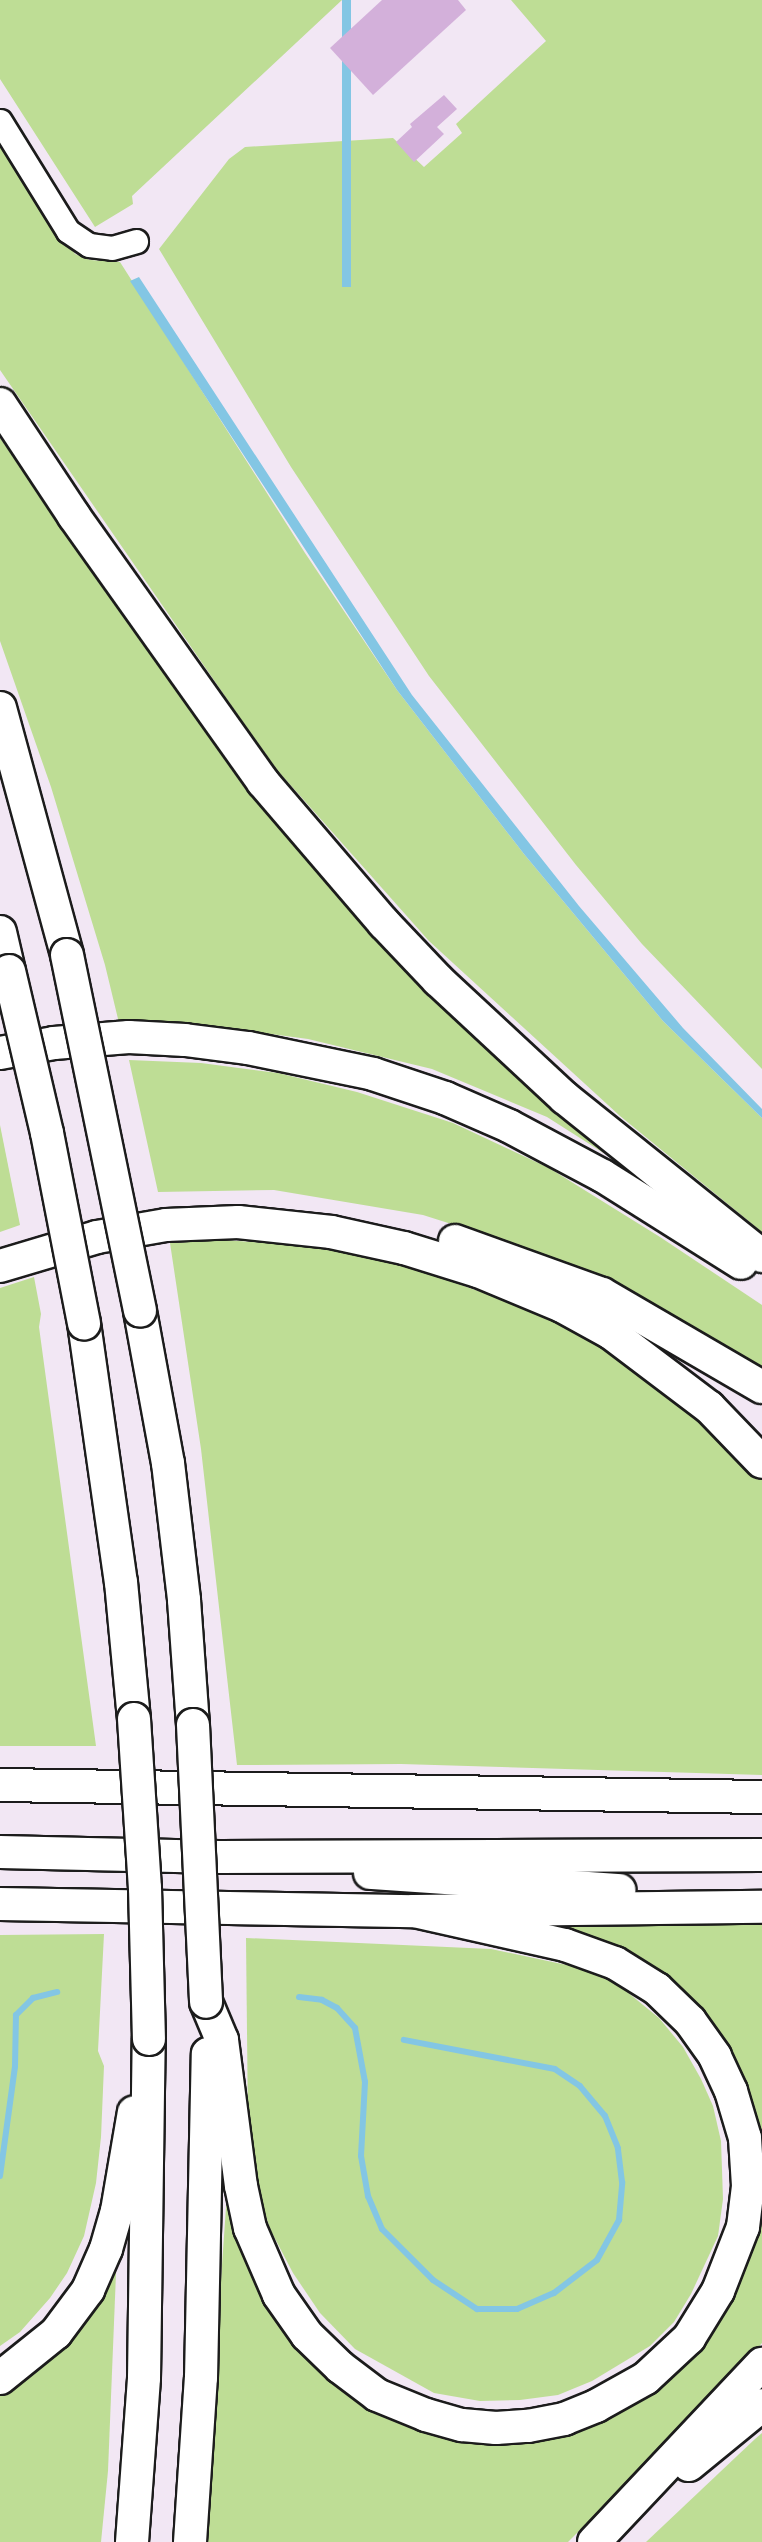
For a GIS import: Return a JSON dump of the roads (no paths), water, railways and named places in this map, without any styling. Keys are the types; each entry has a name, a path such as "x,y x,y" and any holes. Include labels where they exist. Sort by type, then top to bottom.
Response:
{"highway":[{"path":"0,404 74,516 263,782 384,923 438,980 565,1098 762,1256"},
{"path":"0,708 67,955 140,1311 168,1463 184,1600 193,1725 206,2002 250,2228 279,2295 307,2335 340,2367 377,2395 426,2415 462,2425 496,2428 564,2419 596,2406 646,2378 690,2338 718,2291 743,2227 748,2186 745,2138 731,2091 715,2056 690,2021 657,1989 614,1963 565,1945 414,1911"},
{"path":"0,932 47,1133 84,1323 121,1581 134,1719 145,1888 149,2039 144,2378 132,2542"},
{"path":"0,1053 54,1043 130,1037 185,1040 248,1048 373,1074 445,1098 509,1126 687,1227 762,1277"},
{"path":"0,1254 92,1224 149,1217 248,1211 378,1222 458,1242 602,1294 762,1387"},
{"path":"0,1266 97,1237 166,1225 252,1224 331,1231 404,1248 478,1271 562,1306 611,1333 709,1407 762,1462"},
{"path":"0,1785 762,1797"},
{"path":"0,1852 219,1857 762,1855"},
{"path":"219,1857 425,1879 762,1898"},
{"path":"0,1904 414,1911 762,1907"},
{"path":"0,2378 56,2333 88,2290 106,2249 117,2211 149,2039"},
{"path":"190,2542 201,2378 215,2040"},
{"path":"600,2536 762,2364"},
{"path":"600,2536 762,2405"}],"street":[{"path":"0,121 68,231 89,244 113,248 136,241"}],"water":[{"path":"342,0 351,0 351,287 342,287"},
{"path":"139,277 412,695 579,906 683,1028 762,1109 762,1118 663,1021 524,854 397,690 130,281"}],"waterway":[{"path":"0,2176 15,2066 16,2015 33,1998 57,1992"},
{"path":"299,1997 322,2000 337,2008 355,2028 365,2082 361,2156 368,2196 382,2229 433,2280 477,2309 517,2309 554,2293 597,2260 619,2220 622,2182 618,2148 605,2116 580,2086 555,2069 404,2040"}]}
